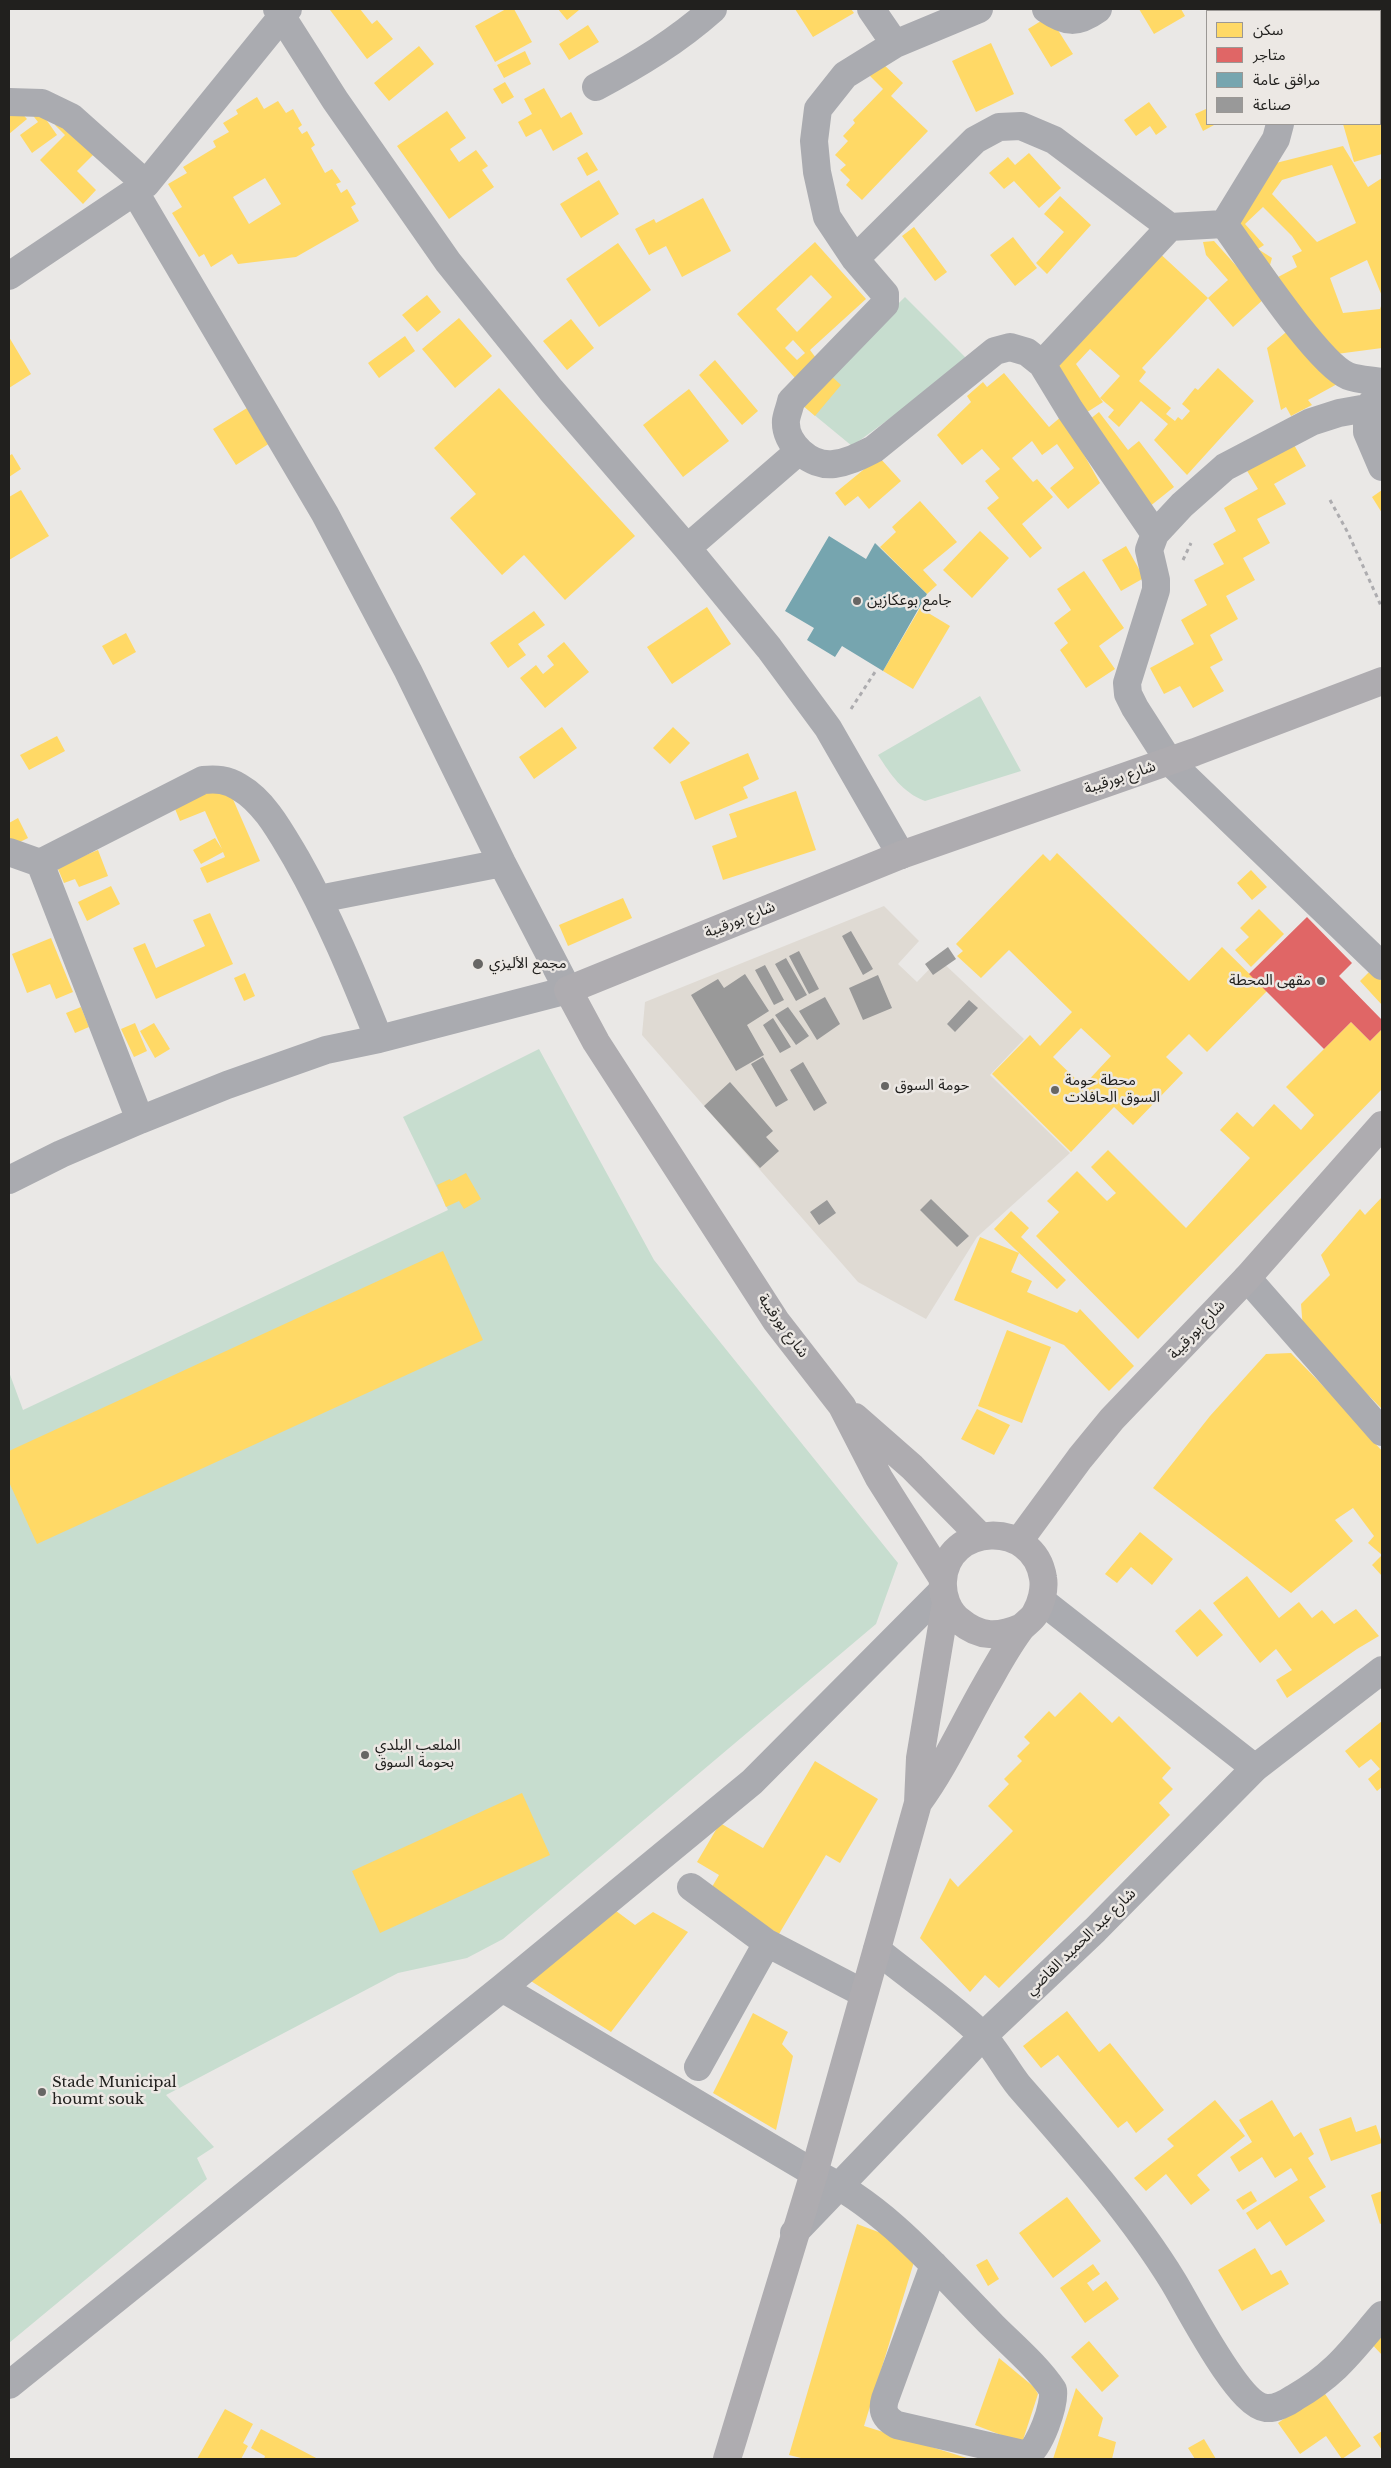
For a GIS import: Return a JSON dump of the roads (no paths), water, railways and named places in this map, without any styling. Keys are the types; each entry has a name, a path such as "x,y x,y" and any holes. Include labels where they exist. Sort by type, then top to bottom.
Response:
{"main road":[{"name":"شارع بورقيبة","path":"944,1590 879,1478 842,1406 776,1321 596,1042 568,990 902,854 1169,761 1382,682"},
{"name":"شارع بورقيبة","path":"1019,1541 1080,1458 1112,1419 1246,1278 1382,1124"},
{"name":"شارع بورقيبة","path":"842,1406 912,1467 980,1536"},
{"path":"728,2459 794,2233 814,2173 918,1803 920,1758 949,1560 962,1544 980,1536 1000,1534 1019,1541 1036,1557 1044,1578 1042,1601 1034,1616 1022,1627 986,1686 939,1775 918,1803"},
{"path":"944,1590 956,1618 970,1630 987,1635 1006,1634 1022,1627"}],"street":[{"path":"596,87 642,63 689,30 713,9"},
{"path":"871,9 895,44"},
{"path":"979,9 895,44 845,75 818,109 814,141 817,172 827,217 856,259 885,294 885,304 791,401 786,421 790,437 799,451 815,463 832,464 852,460 866,453 995,351 1010,347 1027,352 1042,364 1070,410 1154,534"},
{"path":"1046,9 1060,19 1075,20 1089,15 1098,9"},
{"path":"9,276 141,188 282,12 335,100 448,262 550,390 687,548 769,648 828,728 902,854"},
{"path":"9,102 42,103 71,117 141,188 325,514 408,671 502,863 568,990 379,1039 326,1050 227,1085 140,1120 61,1154 9,1180"},
{"path":"1224,224 1276,139 1280,125"},
{"path":"856,259 975,140 999,127 1022,126 1054,140 1170,227 1224,224"},
{"path":"1224,224 1324,358 1348,376 1382,382"},
{"path":"1042,364 1170,227"},
{"path":"1374,400 1311,422 1225,468 1154,534 1149,550 1156,580 1156,590 1127,683 1128,694 1135,708 1169,761 1382,966"},
{"path":"1374,400 1367,432 1382,467"},
{"path":"687,548 799,451"},
{"path":"9,852 40,863 203,780 220,778 240,787 277,826 319,899 346,957 379,1039"},
{"path":"40,863 140,1120"},
{"path":"319,899 502,863"},
{"path":"1246,1278 1382,1432"},
{"path":"9,2386 502,1988 752,1782 944,1590"},
{"path":"1042,1601 1091,1642 1124,1665 1255,1768"},
{"name":"شارع عبد الحميد القاضي","path":"794,2233 983,2036 1095,1930 1255,1768 1382,1670"},
{"path":"691,1887 767,1943 863,1994"},
{"path":"698,2067 767,1943"},
{"path":"876,1950 955,2010 983,2036 1011,2076 1128,2216 1172,2278 1234,2384 1253,2404 1267,2409 1285,2404 1312,2388 1331,2374 1349,2356 1382,2315"},
{"path":"502,1988 814,2173 839,2185 874,2209 934,2265 1053,2390 1053,2406 1037,2442 1027,2455 898,2426 884,2414 885,2399 934,2265"}],"place":[{"name":"جامع بوعكازين","path":"857,601"},
{"name":"مجمع الأليزي","path":"478,964"},
{"name":"مقهى المحطة","path":"1321,981"},
{"name":"حومة السوق","path":"885,1086"},
{"name":"محطة حومة السوق الحافلات","path":"1055,1090"},
{"name":"الملعب البلدي بحومة السوق","path":"365,1755"},
{"name":"Stade Municipal houmt souk","path":"42,2092"}]}
